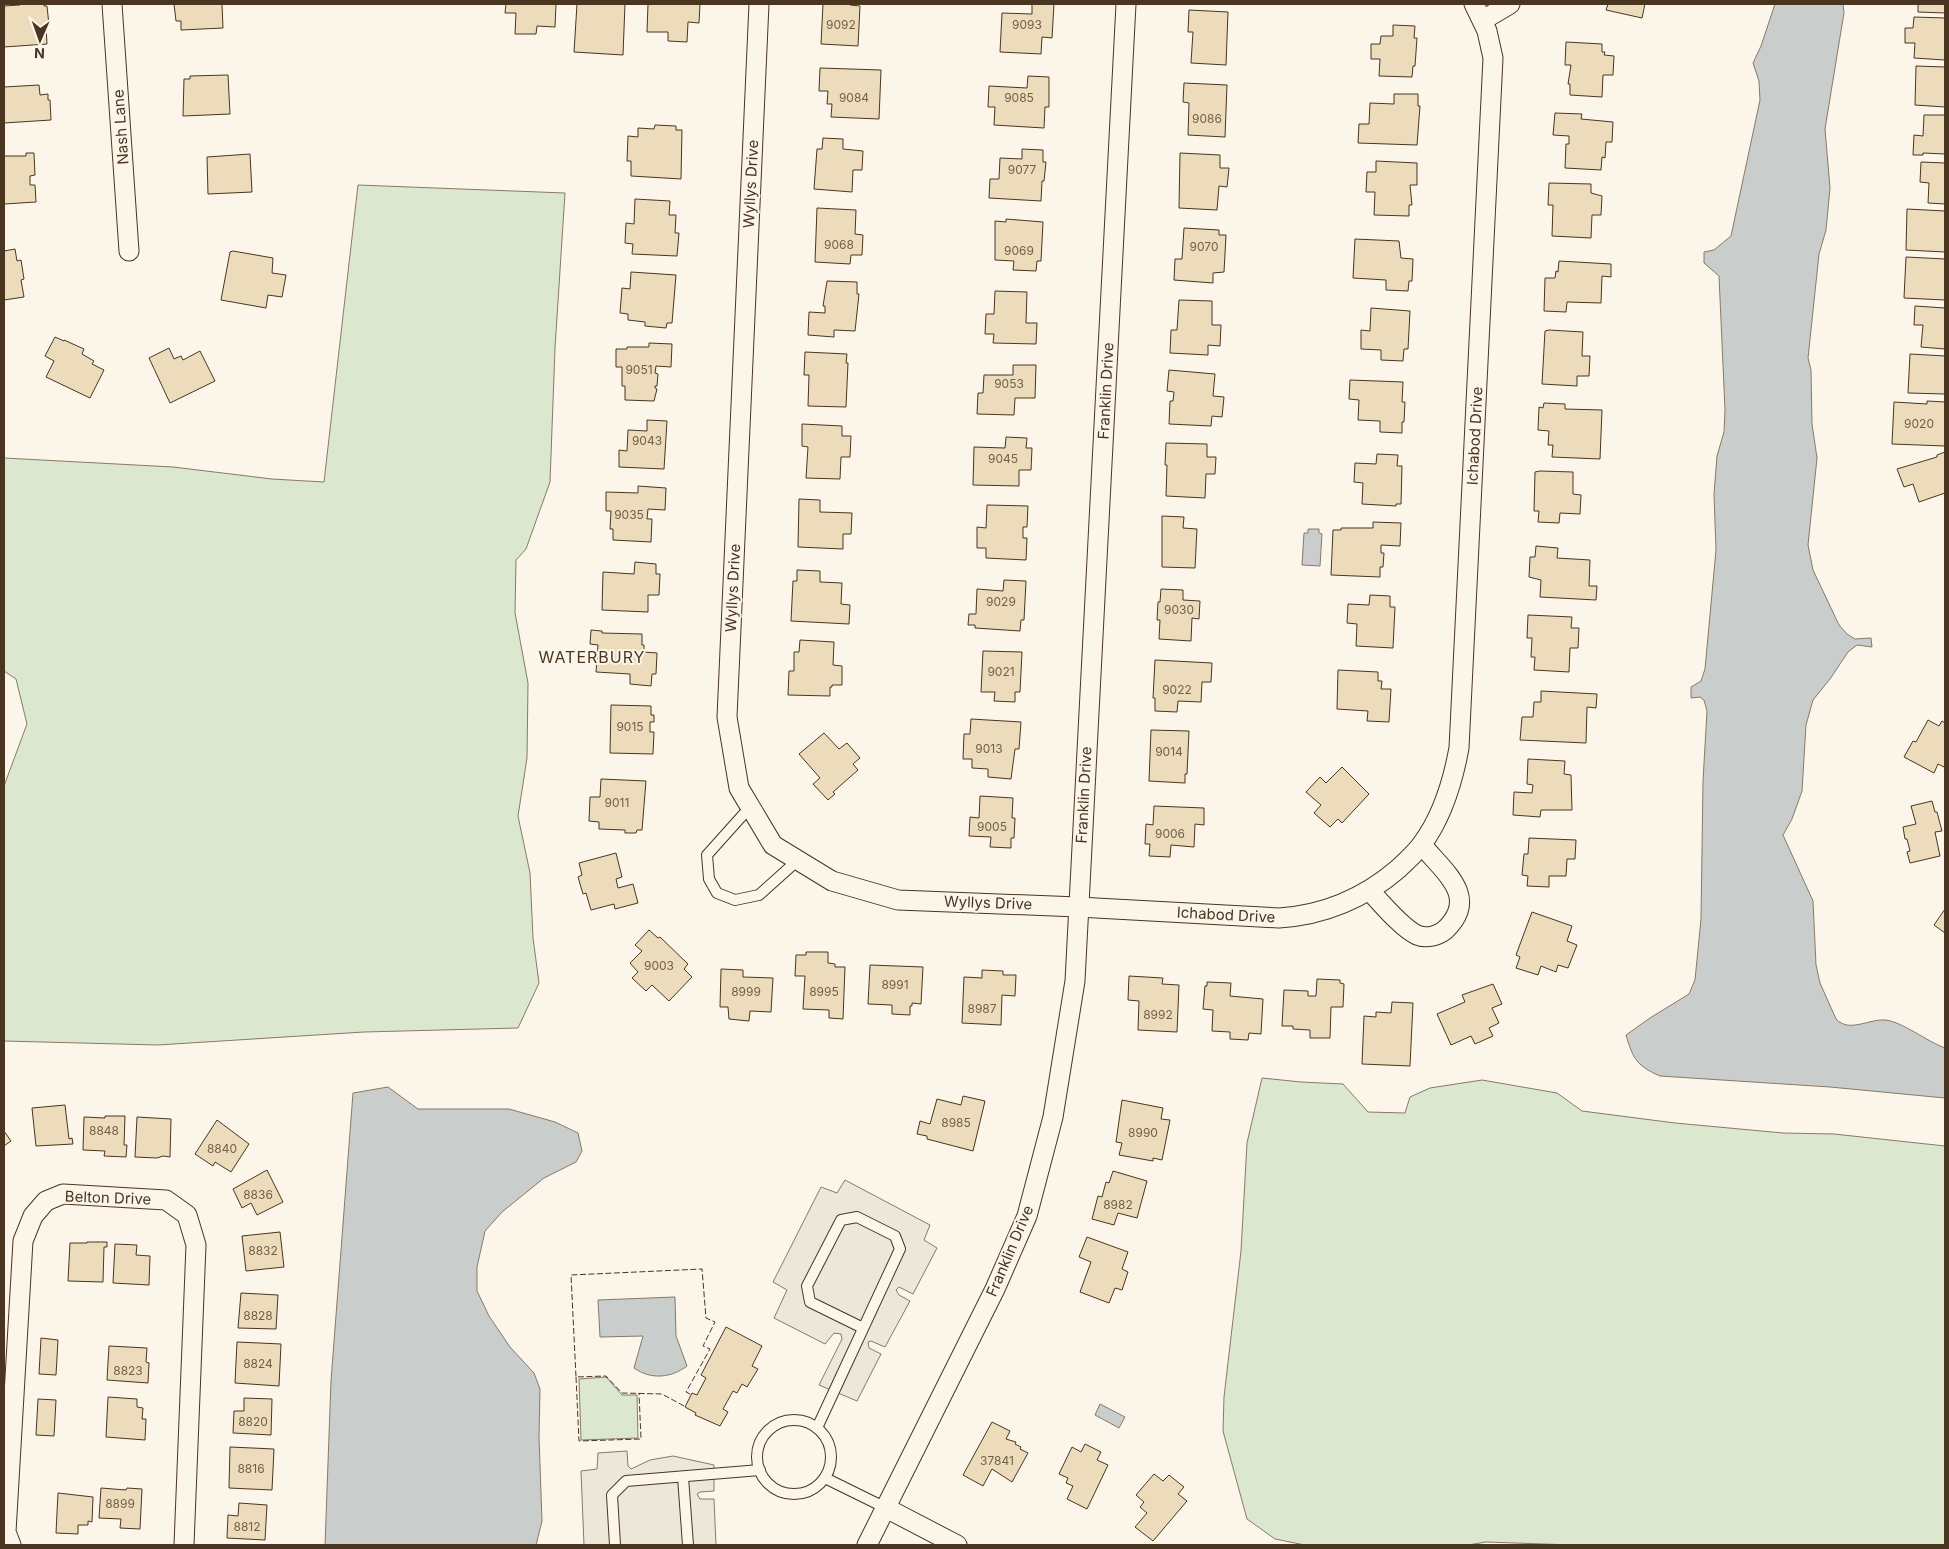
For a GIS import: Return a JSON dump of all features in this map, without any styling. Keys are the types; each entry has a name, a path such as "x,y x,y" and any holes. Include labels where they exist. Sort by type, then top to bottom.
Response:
{"street":[{"name":"Nash Lane","path":"112,4 129,251"},
{"name":"Wyllys Drive","path":"759,4 727,716 739,788 773,845 832,881 898,900 1078,907"},
{"name":"Franklin Drive","path":"867,1545 995,1289 1027,1216 1053,1117 1075,980 1126,4"},
{"name":"Ichabod Drive","path":"1078,907 1279,918 1325,911 1370,891 1410,858 1422,845 1445,798 1459,748 1493,58 1483,20 1474,4"},
{"path":"1483,20 1510,4"},
{"path":"1370,891 1408,930 1418,936 1432,937 1441,933 1454,922 1460,910 1459,893 1422,845"},
{"name":"Belton Drive","path":"11,1545 6,1532 23,1241 32,1216 46,1201 63,1194 166,1200 187,1215 192,1228 196,1245 184,1545"},
{"path":"886,1508 957,1545"}],"lane":[{"path":"750,807 707,855 709,879 717,893 735,900 759,895 798,860"},
{"path":"817,1428 900,1249 895,1236 857,1217 840,1220 808,1286 810,1302 863,1328"},
{"path":"795,1421 807,1423 817,1428 825,1436 830,1446 832,1457 826,1478 810,1491 790,1494 780,1491 764,1479 758,1458 759,1446 773,1428 784,1422 795,1421"},
{"path":"615,1545 612,1495 626,1481 760,1470"},
{"path":"683,1477 688,1545"},
{"path":"826,1478 886,1508"}],"green space":[{"path":"358,185 565,193 555,348 550,482 526,549 516,560 515,613 528,683 527,758 518,816 530,873 533,938 539,983 518,1028 364,1032 158,1045 4,1041 4,786 27,724 16,679 4,671 4,458 173,467 272,479 324,482"},
{"path":"1262,1078 1343,1084 1368,1112 1405,1113 1410,1097 1430,1088 1482,1080 1557,1093 1582,1111 1675,1123 1783,1133 1834,1134 1945,1146 1945,1545 1573,1545 1486,1542 1468,1545 1305,1545 1275,1539 1247,1519 1223,1431 1224,1397 1241,1251 1247,1143"},
{"path":"606,1377 622,1395 637,1395 638,1438 581,1440 579,1379"}],"shaded area":[{"path":"1775,4 1843,4 1844,13 1825,129 1830,188 1826,230 1819,254 1808,358 1811,370 1812,424 1817,458 1808,545 1813,570 1839,625 1847,634 1855,639 1871,638 1872,647 1857,645 1848,652 1813,700 1806,725 1802,791 1792,819 1783,835 1813,901 1816,965 1820,983 1836,1019 1847,1025 1879,1020 1891,1021 1945,1048 1945,1098 1830,1087 1660,1076 1646,1069 1637,1061 1626,1035 1689,994 1695,980 1701,919 1703,781 1707,711 1704,700 1700,697 1691,698 1691,687 1701,681 1705,669 1716,550 1714,494 1717,456 1724,432 1725,410 1719,276 1704,263 1704,252 1714,250 1731,236 1760,100 1759,81 1753,63 1761,46"},
{"path":"1308,529 1319,529 1319,533 1322,534 1320,566 1302,565 1304,533 1308,533"},
{"path":"388,1087 418,1109 509,1109 555,1122 578,1133 582,1151 576,1162 544,1178 502,1212 485,1231 477,1267 477,1291 489,1316 510,1347 534,1373 540,1389 539,1437 542,1521 536,1545 325,1545 331,1381 353,1093"},
{"path":"845,1180 930,1225 924,1240 937,1248 913,1294 899,1287 896,1290 899,1295 910,1301 885,1347 871,1341 868,1342 869,1348 881,1354 857,1401 819,1385 842,1339 841,1334 834,1333 825,1344 774,1318 787,1290 773,1282 821,1187 837,1193"},
{"path":"675,1297 676,1336 687,1366 681,1370 668,1375 654,1376 634,1368 643,1336 600,1337 598,1300"},
{"path":"1100,1404 1125,1417 1119,1428 1095,1415"},
{"path":"627,1451 628,1466 631,1469 650,1460 673,1456 714,1465 714,1491 697,1494 700,1499 714,1499 716,1545 584,1545 581,1471 597,1469 598,1453"}],"building":[{"path":"44,4 44,6 47,6 49,25 46,26 47,44 4,47 4,6"},
{"path":"174,4 222,4 223,28 181,30 181,21 176,21"},
{"path":"506,4 556,4 555,27 537,26 536,34 515,34 516,13 505,13"},
{"path":"577,4 625,4 623,55 574,52"},
{"path":"648,4 700,4 699,23 688,22 687,42 668,41 668,32 647,32"},
{"path":"823,4 860,6 858,46 821,44"},
{"path":"1032,4 1054,4 1052,38 1042,37 1041,54 1000,52 1002,13 1032,14"},
{"path":"1608,4 1645,4 1642,18 1606,10"},
{"path":"1918,4 1945,4 1945,13 1918,12"},
{"path":"1189,10 1228,12 1226,65 1191,63 1193,32 1188,32"},
{"path":"1914,17 1945,18 1945,60 1914,58 1915,43 1905,43 1905,28 1913,28"},
{"path":"1393,25 1415,26 1414,38 1417,38 1415,66 1413,66 1412,77 1379,76 1380,59 1371,59 1371,44 1380,44 1381,36 1393,36"},
{"path":"1566,42 1602,44 1602,52 1605,52 1604,55 1614,56 1613,75 1603,75 1602,97 1570,95 1570,84 1568,84 1571,65 1565,65"},
{"path":"1916,66 1945,67 1945,107 1915,105"},
{"path":"820,68 881,70 879,119 831,117 832,104 827,104 828,91 819,91"},
{"path":"228,75 230,114 183,116 184,79 190,79 190,76"},
{"path":"1028,76 1049,77 1049,107 1045,107 1044,128 994,125 995,107 988,107 989,86 1027,88"},
{"path":"1184,83 1227,85 1225,137 1188,135 1189,103 1183,102"},
{"path":"39,85 40,95 48,94 51,120 4,123 4,87"},
{"path":"1394,94 1418,94 1418,106 1420,106 1417,145 1358,143 1359,124 1369,124 1370,103 1394,104"},
{"path":"1555,113 1582,114 1581,119 1613,122 1612,142 1606,142 1605,158 1602,157 1601,170 1565,168 1566,144 1569,144 1569,136 1553,135"},
{"path":"1924,115 1945,115 1945,154 1923,153 1923,155 1913,155 1914,135 1923,136"},
{"path":"655,125 676,126 676,130 682,130 681,179 631,176 631,161 627,161 628,136 638,137 638,128 654,129"},
{"path":"823,138 843,139 843,149 863,151 862,170 853,170 852,192 814,189 817,149 822,149"},
{"path":"1022,149 1043,150 1043,162 1046,162 1044,181 1042,181 1041,201 989,198 990,179 999,179 1000,158 1022,159"},
{"path":"26,153 34,153 35,175 30,176 30,185 35,185 36,202 4,204 4,156 26,156"},
{"path":"1180,153 1220,155 1220,168 1229,168 1227,187 1219,186 1217,210 1179,208"},
{"path":"250,154 252,192 208,194 207,157"},
{"path":"1376,161 1417,163 1417,185 1410,185 1412,205 1409,205 1409,216 1374,215 1375,192 1366,192 1367,172 1376,172"},
{"path":"1921,162 1945,163 1945,204 1928,203 1929,183 1920,182"},
{"path":"1549,183 1591,184 1591,193 1602,196 1601,215 1592,215 1591,238 1552,236 1553,205 1548,205"},
{"path":"635,199 670,201 669,215 676,215 675,233 679,233 677,256 632,254 633,244 625,243 626,223 634,224"},
{"path":"817,208 856,210 855,234 863,235 862,255 851,255 850,264 815,262"},
{"path":"1907,209 1945,211 1945,252 1906,250"},
{"path":"1006,219 1043,222 1041,261 1037,261 1036,271 1013,270 1014,261 995,260 995,221 1006,222"},
{"path":"1184,228 1219,230 1219,235 1226,235 1224,272 1213,273 1213,283 1174,280 1175,259 1182,259"},
{"path":"1355,239 1399,241 1401,258 1413,259 1412,281 1409,281 1408,291 1386,290 1386,280 1353,278"},
{"path":"15,249 17,261 21,260 24,279 21,280 24,297 4,300 4,251"},
{"path":"230,252 273,258 272,273 286,275 282,297 268,295 266,308 221,300"},
{"path":"1906,257 1945,259 1945,300 1904,298"},
{"path":"1559,261 1611,264 1611,277 1602,276 1601,303 1567,302 1566,312 1544,311 1545,278 1555,278 1556,271 1558,272"},
{"path":"631,272 676,275 672,323 667,323 666,328 645,326 645,322 628,320 628,314 620,313 622,288 630,289"},
{"path":"827,281 857,282 857,294 859,294 855,331 834,330 834,337 808,335 809,312 825,313 825,306 823,306"},
{"path":"995,291 1027,292 1026,323 1037,323 1036,344 993,343 994,334 985,334 986,314 994,314"},
{"path":"1179,300 1212,301 1212,325 1221,325 1220,346 1208,345 1208,355 1170,353 1171,330 1177,330"},
{"path":"1915,306 1945,308 1945,349 1921,347 1923,325 1914,325"},
{"path":"1371,308 1410,311 1408,349 1404,349 1403,361 1381,360 1381,350 1361,349 1361,330 1370,331"},
{"path":"1545,331 1583,332 1582,356 1590,356 1589,376 1577,376 1577,386 1542,384"},
{"path":"55,337 84,349 82,354 94,361 92,364 104,370 90,398 46,377 54,361 45,356"},
{"path":"649,343 672,344 671,367 656,366 655,373 658,374 654,401 625,400 625,386 622,386 622,367 616,367 616,349 649,347"},
{"path":"169,348 174,359 181,356 183,360 200,351 215,381 170,403 149,358"},
{"path":"805,352 847,354 846,407 808,406 809,375 804,375"},
{"path":"1910,354 1945,356 1945,394 1908,393"},
{"path":"1013,365 1036,365 1035,398 1015,398 1014,415 977,414 978,393 983,393 984,375 1013,375"},
{"path":"1169,370 1215,374 1213,396 1224,397 1222,417 1212,416 1211,426 1169,424 1170,401 1173,401 1174,392 1167,391"},
{"path":"1350,380 1403,382 1402,402 1405,402 1402,433 1380,432 1380,421 1358,420 1359,400 1349,399"},
{"path":"1927,401 1945,402 1945,446 1892,444 1894,402 1927,404"},
{"path":"1544,403 1565,404 1565,409 1602,410 1600,459 1552,457 1553,445 1548,445 1549,431 1538,430 1539,407 1543,408"},
{"path":"647,420 667,421 664,469 619,467 619,450 627,451 628,430 647,431"},
{"path":"802,424 842,426 842,436 851,436 850,457 841,457 840,479 806,478 808,447 802,446"},
{"path":"1006,437 1027,438 1026,448 1032,448 1031,470 1019,470 1019,486 973,485 974,447 1005,448"},
{"path":"1166,443 1207,444 1207,457 1216,457 1215,474 1206,474 1205,498 1166,496"},
{"path":"1945,452 1945,493 1919,502 1913,484 1904,487 1897,469 1937,457 1937,455"},
{"path":"1377,454 1398,455 1397,466 1402,466 1401,504 1396,504 1396,506 1362,504 1363,483 1354,482 1355,463 1376,464"},
{"path":"1535,472 1573,472 1573,494 1581,495 1580,514 1560,513 1559,523 1538,522 1539,511 1534,511"},
{"path":"638,486 666,488 665,510 648,509 647,519 652,519 651,542 613,540 613,529 610,529 611,511 606,511 606,492 638,493"},
{"path":"799,499 820,500 820,512 852,513 851,534 843,534 843,549 798,547"},
{"path":"987,505 1028,506 1027,527 1023,527 1023,538 1027,538 1026,560 986,558 986,548 977,548 977,527 986,528"},
{"path":"1162,516 1184,517 1183,528 1197,529 1195,568 1162,567"},
{"path":"1373,522 1401,523 1400,546 1381,545 1381,553 1384,553 1383,567 1380,567 1380,577 1331,575 1333,530 1341,530 1341,528 1373,528"},
{"path":"1536,546 1558,548 1557,558 1590,560 1589,586 1597,586 1596,600 1540,597 1541,580 1529,577 1530,557 1535,557"},
{"path":"635,562 656,564 656,574 660,574 659,595 648,595 648,612 602,610 603,572 634,574"},
{"path":"797,570 820,571 820,582 842,583 841,604 850,605 849,624 791,621 793,581 797,581"},
{"path":"1004,580 1026,581 1024,620 1021,620 1020,631 975,628 975,625 968,625 969,614 976,614 977,589 1003,591"},
{"path":"1161,589 1183,590 1183,600 1200,601 1199,619 1192,618 1191,641 1159,639 1160,620 1157,620"},
{"path":"1370,595 1390,596 1390,607 1395,607 1393,648 1356,646 1357,624 1347,623 1348,604 1369,605"},
{"path":"1528,615 1572,617 1571,628 1579,628 1578,648 1570,648 1569,672 1534,670 1535,657 1531,657 1532,638 1527,638"},
{"path":"591,630 602,631 602,633 642,634 644,652 657,653 656,674 652,674 651,686 630,684 630,674 596,672 598,645 590,644"},
{"path":"800,640 834,642 833,665 842,666 842,685 832,685 830,687 830,696 788,695 789,671 794,671 794,652 799,652"},
{"path":"983,651 1022,652 1020,692 1015,692 1015,702 994,701 995,692 981,692"},
{"path":"1155,660 1212,663 1211,682 1202,682 1201,702 1178,701 1177,712 1155,711 1155,698 1153,698"},
{"path":"1338,670 1378,672 1378,681 1382,681 1381,689 1391,689 1389,722 1367,721 1368,711 1337,709"},
{"path":"1541,691 1597,694 1596,708 1587,707 1586,743 1520,740 1522,717 1533,717 1534,702 1541,702"},
{"path":"611,705 651,706 651,715 654,715 654,722 650,722 650,732 654,732 653,754 610,753"},
{"path":"971,719 1021,722 1019,749 1015,749 1011,779 988,777 988,769 972,768 972,759 963,759 964,734 970,734"},
{"path":"1928,720 1939,726 1942,721 1945,723 1945,764 1944,767 1938,764 1934,773 1904,757 1913,741 1916,742"},
{"path":"1151,730 1189,731 1185,783 1149,781"},
{"path":"824,733 839,749 847,743 860,758 853,764 858,770 833,792 835,794 828,800 813,784 820,778 799,754"},
{"path":"1528,759 1565,761 1564,774 1571,775 1572,810 1541,810 1540,817 1513,815 1514,792 1532,793 1533,785 1527,784"},
{"path":"1342,767 1369,794 1342,823 1338,819 1330,827 1314,813 1321,805 1306,792 1320,777 1326,783"},
{"path":"601,779 646,781 642,830 637,830 636,833 625,833 625,830 599,829 599,822 589,821 590,797 600,797"},
{"path":"980,796 1013,798 1012,818 1015,818 1014,838 1011,838 1011,848 990,847 991,837 969,836 970,817 979,818"},
{"path":"1932,801 1942,831 1935,832 1940,856 1910,863 1907,852 1910,851 1903,827 1916,824 1911,806"},
{"path":"1154,806 1204,808 1204,825 1195,824 1194,847 1171,845 1170,857 1149,856 1150,844 1145,844 1146,824 1153,825"},
{"path":"1529,838 1576,840 1575,859 1567,859 1566,876 1549,876 1549,887 1527,886 1528,876 1522,875 1524,854 1528,854"},
{"path":"616,853 622,877 616,879 618,888 633,884 638,903 615,909 614,904 591,910 586,893 583,894 578,877 582,875 579,863"},
{"path":"1945,909 1945,933 1934,925"},
{"path":"1532,912 1572,926 1567,941 1577,945 1568,968 1558,965 1556,972 1541,966 1538,975 1516,968 1520,957 1516,955"},
{"path":"649,930 658,938 660,937 688,964 684,969 692,977 669,1001 652,985 646,991 632,978 638,972 630,963 642,951 635,945"},
{"path":"806,952 828,952 828,963 835,964 835,967 845,967 843,1019 829,1018 829,1010 803,1009 805,976 795,976 796,955 806,955"},
{"path":"870,965 923,967 921,1004 912,1003 910,1015 892,1014 892,1005 868,1004"},
{"path":"721,969 743,970 743,977 773,978 771,1012 750,1011 749,1021 729,1019 728,1007 720,1007"},
{"path":"982,970 1003,971 1003,975 1016,975 1015,996 1002,995 1001,1025 962,1023 964,977 982,978"},
{"path":"1129,976 1163,978 1162,984 1179,985 1177,1032 1138,1030 1139,1001 1128,1000"},
{"path":"1317,979 1340,980 1340,983 1344,984 1343,1007 1331,1007 1330,1038 1310,1038 1310,1030 1293,1029 1293,1026 1282,1026 1284,990 1308,991 1308,996 1316,996"},
{"path":"1207,982 1231,983 1230,996 1263,999 1261,1034 1249,1033 1248,1040 1230,1039 1230,1032 1212,1031 1213,1010 1203,1009"},
{"path":"1493,984 1502,1004 1492,1008 1499,1023 1489,1028 1493,1036 1475,1044 1471,1036 1451,1045 1437,1014 1465,1002 1462,995"},
{"path":"1392,1002 1413,1003 1410,1066 1362,1064 1364,1016 1376,1017 1376,1012 1391,1013"},
{"path":"963,1096 985,1101 973,1151 927,1139 927,1136 917,1134 920,1121 930,1124 937,1099 961,1105"},
{"path":"1122,1100 1163,1108 1161,1119 1170,1120 1162,1160 1153,1158 1153,1161 1119,1155 1122,1143 1116,1142"},
{"path":"65,1105 69,1139 72,1138 73,1144 36,1146 32,1108"},
{"path":"105,1116 125,1116 124,1145 127,1145 126,1157 104,1156 105,1151 83,1150 84,1117 105,1118"},
{"path":"137,1117 171,1119 170,1157 135,1157"},
{"path":"217,1120 249,1144 231,1172 215,1162 213,1166 195,1154"},
{"path":"4,1131 11,1141 4,1146"},
{"path":"267,1170 283,1202 257,1215 251,1203 242,1208 233,1189"},
{"path":"1113,1171 1147,1181 1137,1218 1118,1213 1114,1225 1092,1219 1098,1196 1102,1197 1106,1182 1109,1183"},
{"path":"280,1232 284,1267 246,1271 242,1236"},
{"path":"1087,1237 1128,1252 1122,1269 1128,1272 1122,1290 1115,1288 1109,1303 1080,1292 1091,1262 1079,1257"},
{"path":"107,1242 107,1247 104,1247 103,1282 68,1281 70,1243"},
{"path":"115,1244 137,1245 136,1255 150,1256 149,1285 113,1283"},
{"path":"241,1293 278,1295 276,1329 238,1328"},
{"path":"726,1327 762,1346 752,1366 758,1369 747,1387 742,1384 737,1393 733,1391 723,1409 728,1412 720,1426 695,1415 696,1413 685,1407 692,1393 697,1395 706,1378 701,1375"},
{"path":"41,1338 58,1340 56,1375 39,1374"},
{"path":"237,1342 281,1344 279,1386 235,1383"},
{"path":"109,1346 147,1348 146,1362 149,1363 148,1383 107,1380"},
{"path":"108,1397 137,1399 137,1407 143,1408 142,1419 146,1419 145,1440 106,1437"},
{"path":"244,1398 272,1399 271,1435 233,1433 234,1411 244,1411"},
{"path":"38,1399 56,1400 54,1436 36,1435"},
{"path":"992,1422 1010,1431 1006,1439 1016,1442 1015,1444 1021,1447 1020,1449 1028,1453 1012,1482 992,1469 983,1486 963,1475"},
{"path":"1085,1444 1101,1452 1097,1460 1108,1465 1087,1509 1067,1499 1073,1486 1066,1483 1068,1478 1059,1474 1072,1447 1081,1452"},
{"path":"230,1447 274,1449 272,1490 229,1488"},
{"path":"1154,1474 1163,1481 1169,1475 1184,1487 1178,1494 1187,1501 1153,1541 1135,1527 1147,1513 1140,1507 1144,1502 1136,1495"},
{"path":"101,1488 142,1489 140,1529 120,1528 121,1519 99,1518"},
{"path":"58,1493 93,1497 92,1522 88,1521 88,1525 78,1525 78,1534 56,1533"},
{"path":"239,1503 267,1505 265,1540 227,1538 228,1515 238,1516"}],"fence":[{"path":"684,1406 662,1394 622,1393 606,1376 576,1377 571,1275 702,1269 706,1318 715,1322 703,1346 710,1349 686,1392 690,1394"},
{"path":"576,1377 579,1441 641,1439 639,1393"}],"district":[{"name":"WATERBURY","path":"592,657"}]}
